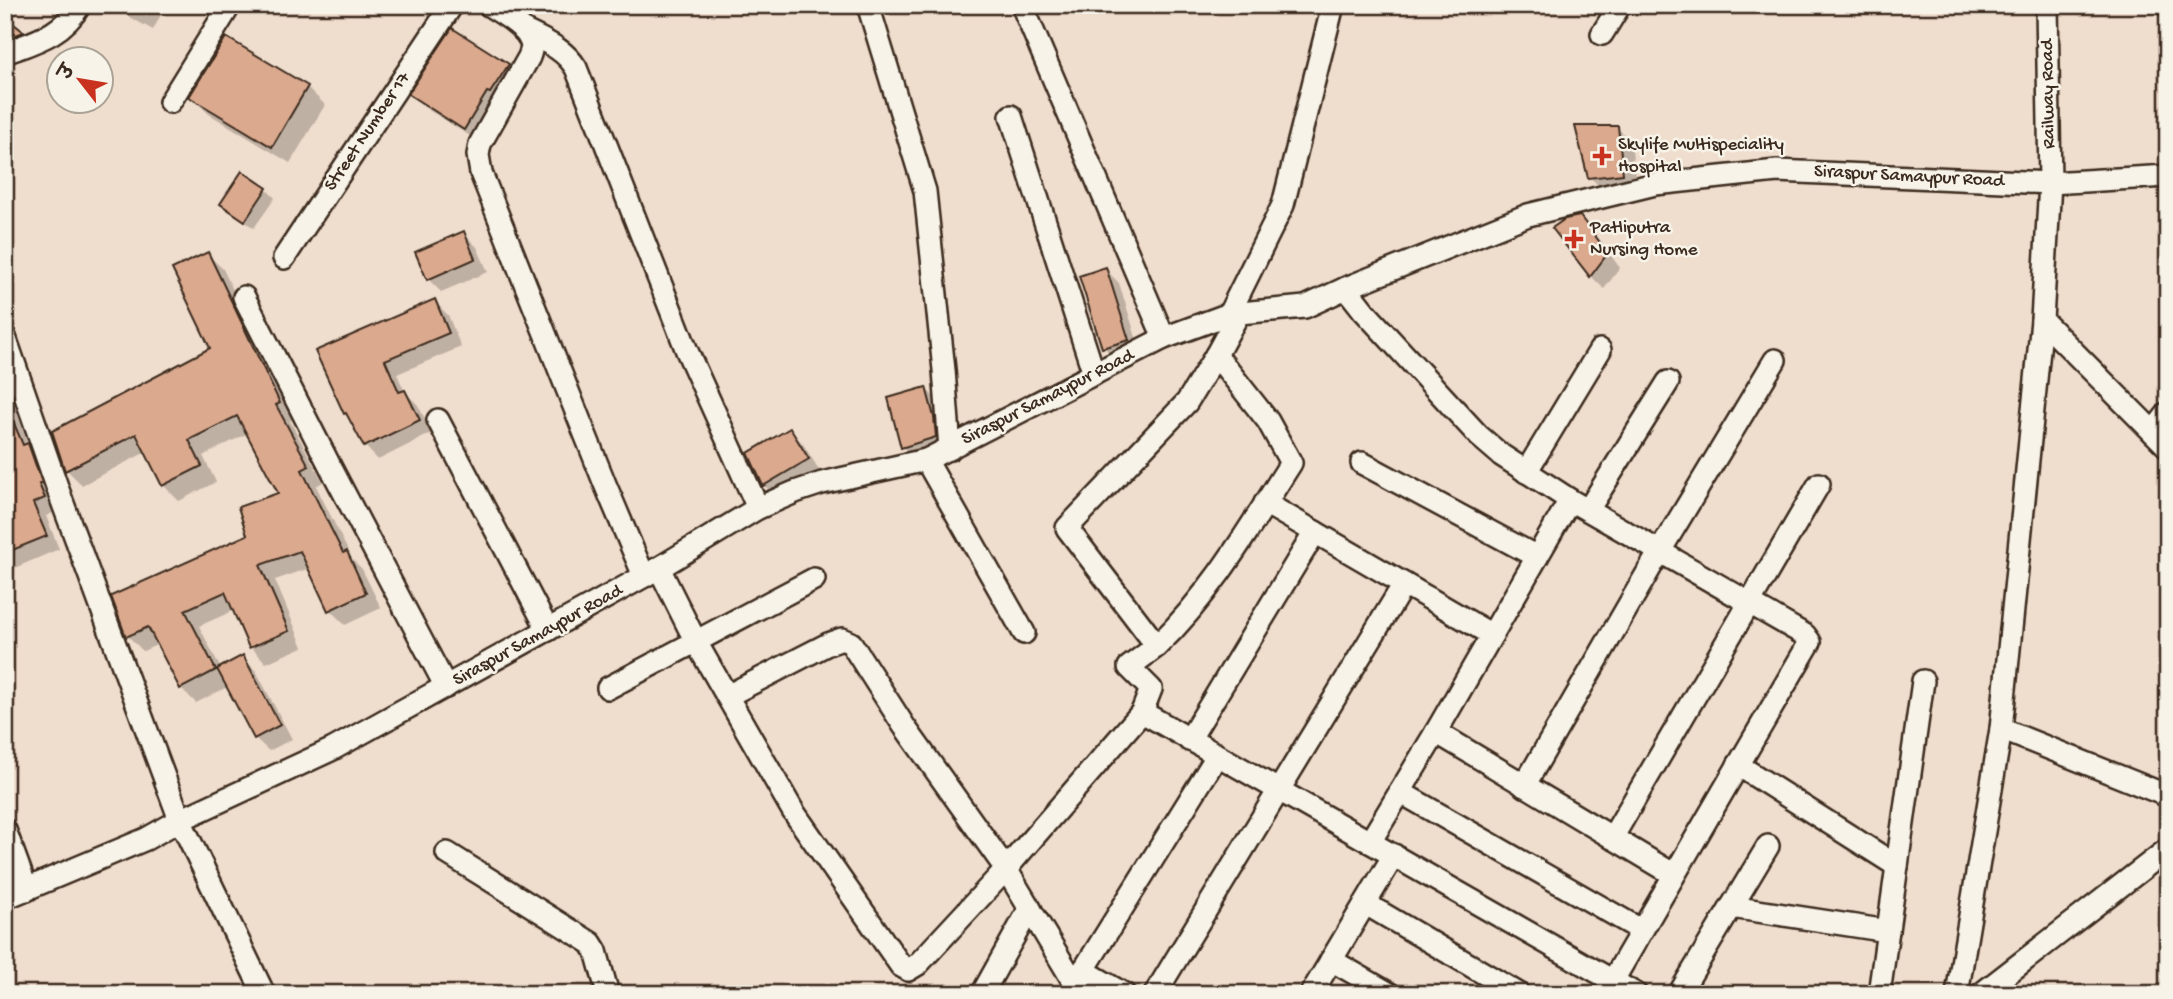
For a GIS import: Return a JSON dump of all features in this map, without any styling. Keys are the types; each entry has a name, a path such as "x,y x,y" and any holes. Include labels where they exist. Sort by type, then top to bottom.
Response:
{"street":[{"path":"5,54 60,30 80,5"},
{"path":"170,102 230,5"},
{"name":"Street Number 17","path":"284,258 452,5"},
{"path":"489,5 523,30 555,47 571,60 576,68 687,351 758,508"},
{"path":"868,5 925,191 950,449"},
{"path":"1157,646 1067,528 1187,402 1216,355 1283,205 1333,5"},
{"path":"1602,34 1620,5"},
{"name":"Railway Road","path":"1957,994 2000,729 2042,320 2050,183 2048,5"},
{"path":"1028,10 1164,338"},
{"path":"523,30 532,47 480,144 478,155 481,173 596,461 651,572 696,642 793,811 905,969 918,964 1006,869 1142,712 1151,690 1129,667 1157,646 1179,624 1226,566 1291,463 1268,421 1216,355"},
{"path":"1011,116 1094,374"},
{"name":"Siraspur Samaypur Road","path":"5,898 146,839 180,820 333,749 651,572 758,508 822,483 926,460 1164,338 1234,314 1305,307 1528,215 1655,184 1777,171 2050,183 2168,176"},
{"path":"1346,288 1479,436 1501,455 1579,505 1805,635 1810,642 1609,987"},
{"path":"244,297 446,687"},
{"path":"2042,320 2161,439 2168,414"},
{"path":"5,337 62,501 180,820 264,994"},
{"path":"1526,472 1600,350"},
{"path":"1524,786 1660,551 1775,360"},
{"path":"1370,842 1537,557 1579,505 1668,382"},
{"path":"438,420 548,630"},
{"path":"926,460 1024,633"},
{"path":"1362,463 1537,557"},
{"path":"1612,838 1819,484"},
{"path":"1265,503 1492,635"},
{"path":"1189,740 1315,532"},
{"path":"608,688 814,579"},
{"path":"1155,994 1404,584"},
{"path":"727,696 828,645 842,639 848,640 856,647 904,726 1006,869 1077,985 1124,994"},
{"path":"1879,994 1923,681"},
{"path":"1142,712 1394,855 1609,987 1636,994"},
{"path":"2000,729 2168,796"},
{"path":"1436,732 1673,874"},
{"path":"1077,985 1217,756"},
{"path":"1738,765 1897,866"},
{"path":"1400,792 1642,930"},
{"path":"5,830 27,890"},
{"path":"1679,994 1768,846"},
{"path":"1980,994 2168,849"},
{"path":"447,853 591,943 596,951 608,994"},
{"path":"1311,994 1394,855"},
{"path":"1366,904 1520,994"},
{"path":"1731,907 1888,931"},
{"path":"982,994 1030,908"},
{"path":"1331,960 1390,994"}],"building":[{"path":"5,17 24,32 5,39"},
{"path":"452,28 509,64 490,93 487,92 464,130 408,94"},
{"path":"226,37 308,86 272,147 189,97"},
{"path":"1575,126 1618,126 1623,174 1588,178"},
{"path":"242,171 267,188 245,221 220,204"},
{"path":"1580,216 1608,253 1590,277 1552,228 1565,219"},
{"path":"464,231 475,259 427,280 415,252"},
{"path":"208,252 280,403 276,405 309,466 302,470 343,553 347,551 366,593 328,611 300,551 260,565 289,631 249,648 225,592 185,610 216,670 180,689 148,627 126,637 111,596 247,535 238,507 278,493 237,416 189,440 202,466 162,486 136,434 65,471 52,431 210,348 172,269"},
{"path":"1106,267 1129,340 1102,348 1079,276"},
{"path":"435,299 449,333 385,360 399,392 405,390 420,420 364,447 346,413 344,414 315,351"},
{"path":"926,387 936,437 901,448 888,398"},
{"path":"5,402 23,445 28,443 42,483 39,484 45,498 33,503 47,536 5,553"},
{"path":"790,428 809,459 763,486 748,453"},
{"path":"243,655 280,725 254,739 217,669"}],"place":[{"name":"Skylife Multispeciality Hospital","path":"1602,156"},
{"name":"Patliputra Nursing Home","path":"1574,239"}]}
